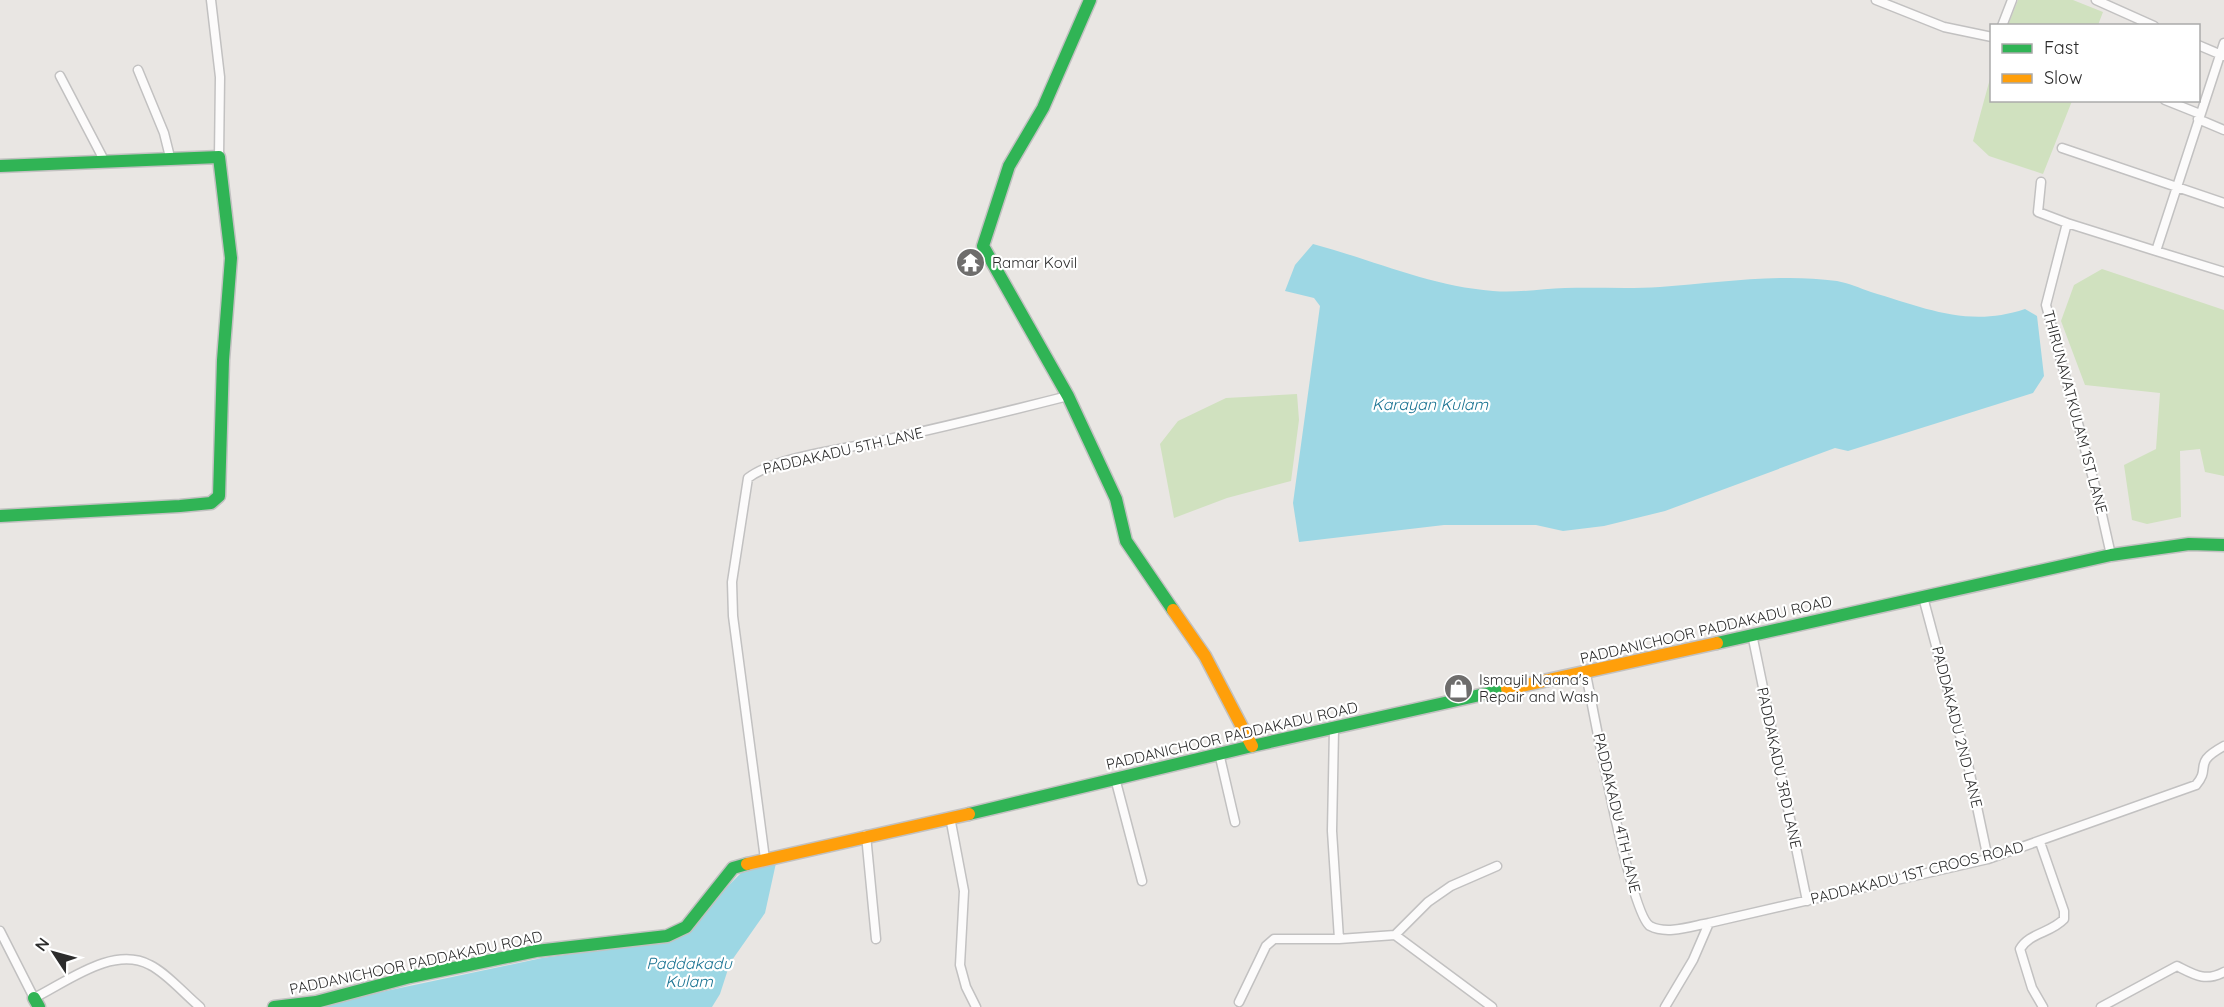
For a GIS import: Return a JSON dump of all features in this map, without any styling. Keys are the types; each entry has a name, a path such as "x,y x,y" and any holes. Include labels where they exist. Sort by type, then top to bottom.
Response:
{"street":[{"path":"0,516 180,506 211,503 219,496 223,360 231,258 219,157 220,77 211,0"},
{"path":"1090,0 1043,108 1009,166 983,246 1068,396 1116,499 1126,542 1205,656 1252,746"},
{"path":"2003,24 2012,0"},
{"path":"2096,0 2150,24"},
{"path":"1882,1 1944,27 1990,37"},
{"path":"2156,251 2199,117 2222,55 2224,43"},
{"path":"2200,45 2222,55"},
{"path":"138,70 164,134 170,157"},
{"path":"60,76 105,162"},
{"path":"2169,102 2224,130"},
{"path":"2062,148 2224,203"},
{"path":"0,166 170,157 219,157"},
{"path":"2041,182 2038,212 2224,272"},
{"name":"THIRUNAVATKULAM 1ST LANE","path":"2067,223 2046,305 2098,497 2111,555"},
{"name":"PADDAKADU 5TH LANE","path":"765,859 733,616 732,582 748,478 757,471 789,461 953,425 1068,396"},
{"name":"PADDANICHOOR PADDAKADU ROAD","path":"274,1007 316,1002 410,977 536,951 667,936 686,927 733,868 866,835 1219,753 1586,674 1752,634 2111,555 2189,544 2224,545"},
{"name":"PADDAKADU 2ND LANE","path":"1923,597 1969,768 1988,859"},
{"name":"PADDAKADU 3RD LANE","path":"1752,634 1807,901"},
{"name":"PADDAKADU 4TH LANE","path":"1586,674 1629,878 1641,915 1650,926 1672,930 1709,923"},
{"path":"1334,729 1332,831 1339,939"},
{"name":"PADDAKADU 1ST CROOS ROAD","path":"1709,923 1988,859 2040,842 2196,785 2202,779 2203,763 2208,755 2224,746"},
{"path":"1219,753 1235,822"},
{"path":"1114,778 1142,881"},
{"path":"950,817 964,891 960,965 966,987 976,1007"},
{"path":"866,835 876,939"},
{"path":"2040,842 2064,911 2064,919 2056,928 2024,941 2020,949 2032,988 2043,1007"},
{"path":"1395,935 1428,902 1451,886 1497,866"},
{"path":"1665,1007 1693,960 1709,923"},
{"path":"0,931 37,1003 103,963 131,958 151,965 200,1007"},
{"path":"1239,1002 1266,946 1274,939 1339,939 1395,935 1492,1007"},
{"path":"2101,1007 2177,966 2201,978 2212,978 2224,972"}],"green space":[{"path":"2018,0 2073,0 2103,12 2098,24 2008,24"},
{"path":"1990,79 1990,102 2072,102 2043,174 1989,156 1973,141"},
{"path":"2102,269 2224,310 2224,476 2205,472 2200,449 2180,451 2181,517 2147,524 2132,520 2124,465 2156,449 2160,393 2085,385 2061,321 2074,285"},
{"path":"1297,394 1299,420 1291,481 1227,498 1174,518 1160,444 1178,421 1226,398"}],"water":[{"name":"Karayan Kulam","path":"1313,244 1424,278 1493,291 1648,288 1793,278 1841,282 1947,314 1985,317 2025,309 2037,316 2044,376 2033,393 1848,451 1835,448 1665,511 1604,526 1563,531 1536,525 1444,525 1299,542 1293,503 1320,306 1314,298 1285,291 1295,265"},
{"name":"Paddakadu Kulam","path":"776,863 765,913 730,963 720,994 712,1007 310,1007 542,958 674,940 742,872"}],"traffic: fast":[{"path":"1090,0 1043,108 1009,166 983,246 1068,396 1116,499 1126,541 1173,610"},
{"path":"0,166 219,157 231,258 223,360 219,496 211,503 180,506 0,516"},
{"path":"1717,643 2111,555 2189,544 2224,545"},
{"path":"969,814 1252,746 1507,689"},
{"path":"274,1007 316,1002 410,977 536,951 667,936 686,927 733,868 747,864"},
{"path":"34,998 39,1007"}],"traffic: slow":[{"path":"1173,610 1205,656 1252,746"},
{"path":"1507,689 1717,643"},
{"path":"747,864 969,814"}],"place":[{"name":"Ramar Kovil","path":"971,263"},
{"name":"Ismayil Naana's Repair and Wash","path":"1458,689"}]}
